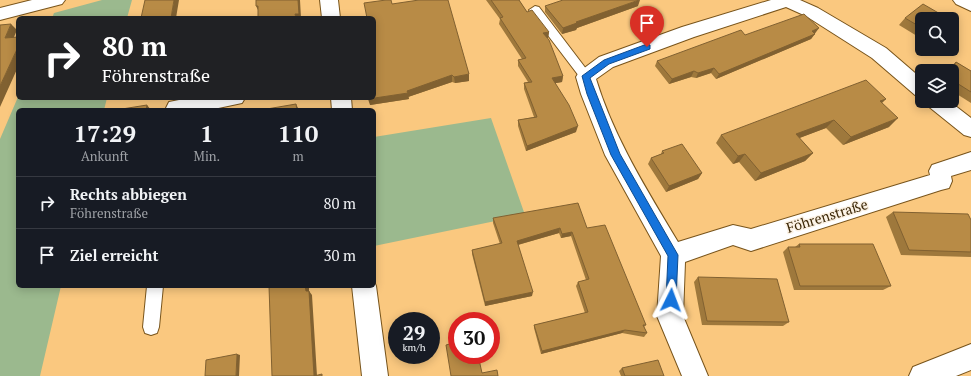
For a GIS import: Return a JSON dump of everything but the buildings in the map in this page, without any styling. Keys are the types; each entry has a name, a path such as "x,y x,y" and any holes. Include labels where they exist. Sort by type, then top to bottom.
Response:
{"street":[{"path":"0,14 56,0"},
{"path":"329,0 331,16"},
{"path":"695,376 670,316 673,255 616,155 591,94 586,76 606,62 688,32 786,0 812,12 879,53 915,84"},
{"path":"962,0 971,5"},
{"path":"181,108 224,100"},
{"path":"945,108 971,129"},
{"name":"Föhrenstraße","path":"673,255 733,235 752,240 941,181 940,172 971,161"},
{"path":"364,288 375,376"},
{"path":"922,376 971,357"}],"lane":[{"path":"535,10 586,76"},
{"path":"151,327 155,288"}],"green space":[{"path":"102,0 132,0 128,16 53,16 54,13"},
{"path":"17,100 106,100 104,108 16,108 16,288 61,288 40,376 0,376 0,139"},
{"path":"491,118 525,215 376,246 376,137"}],"route":[{"path":"647,47 606,62 586,76 591,94 616,155 673,255 671,300"}]}
